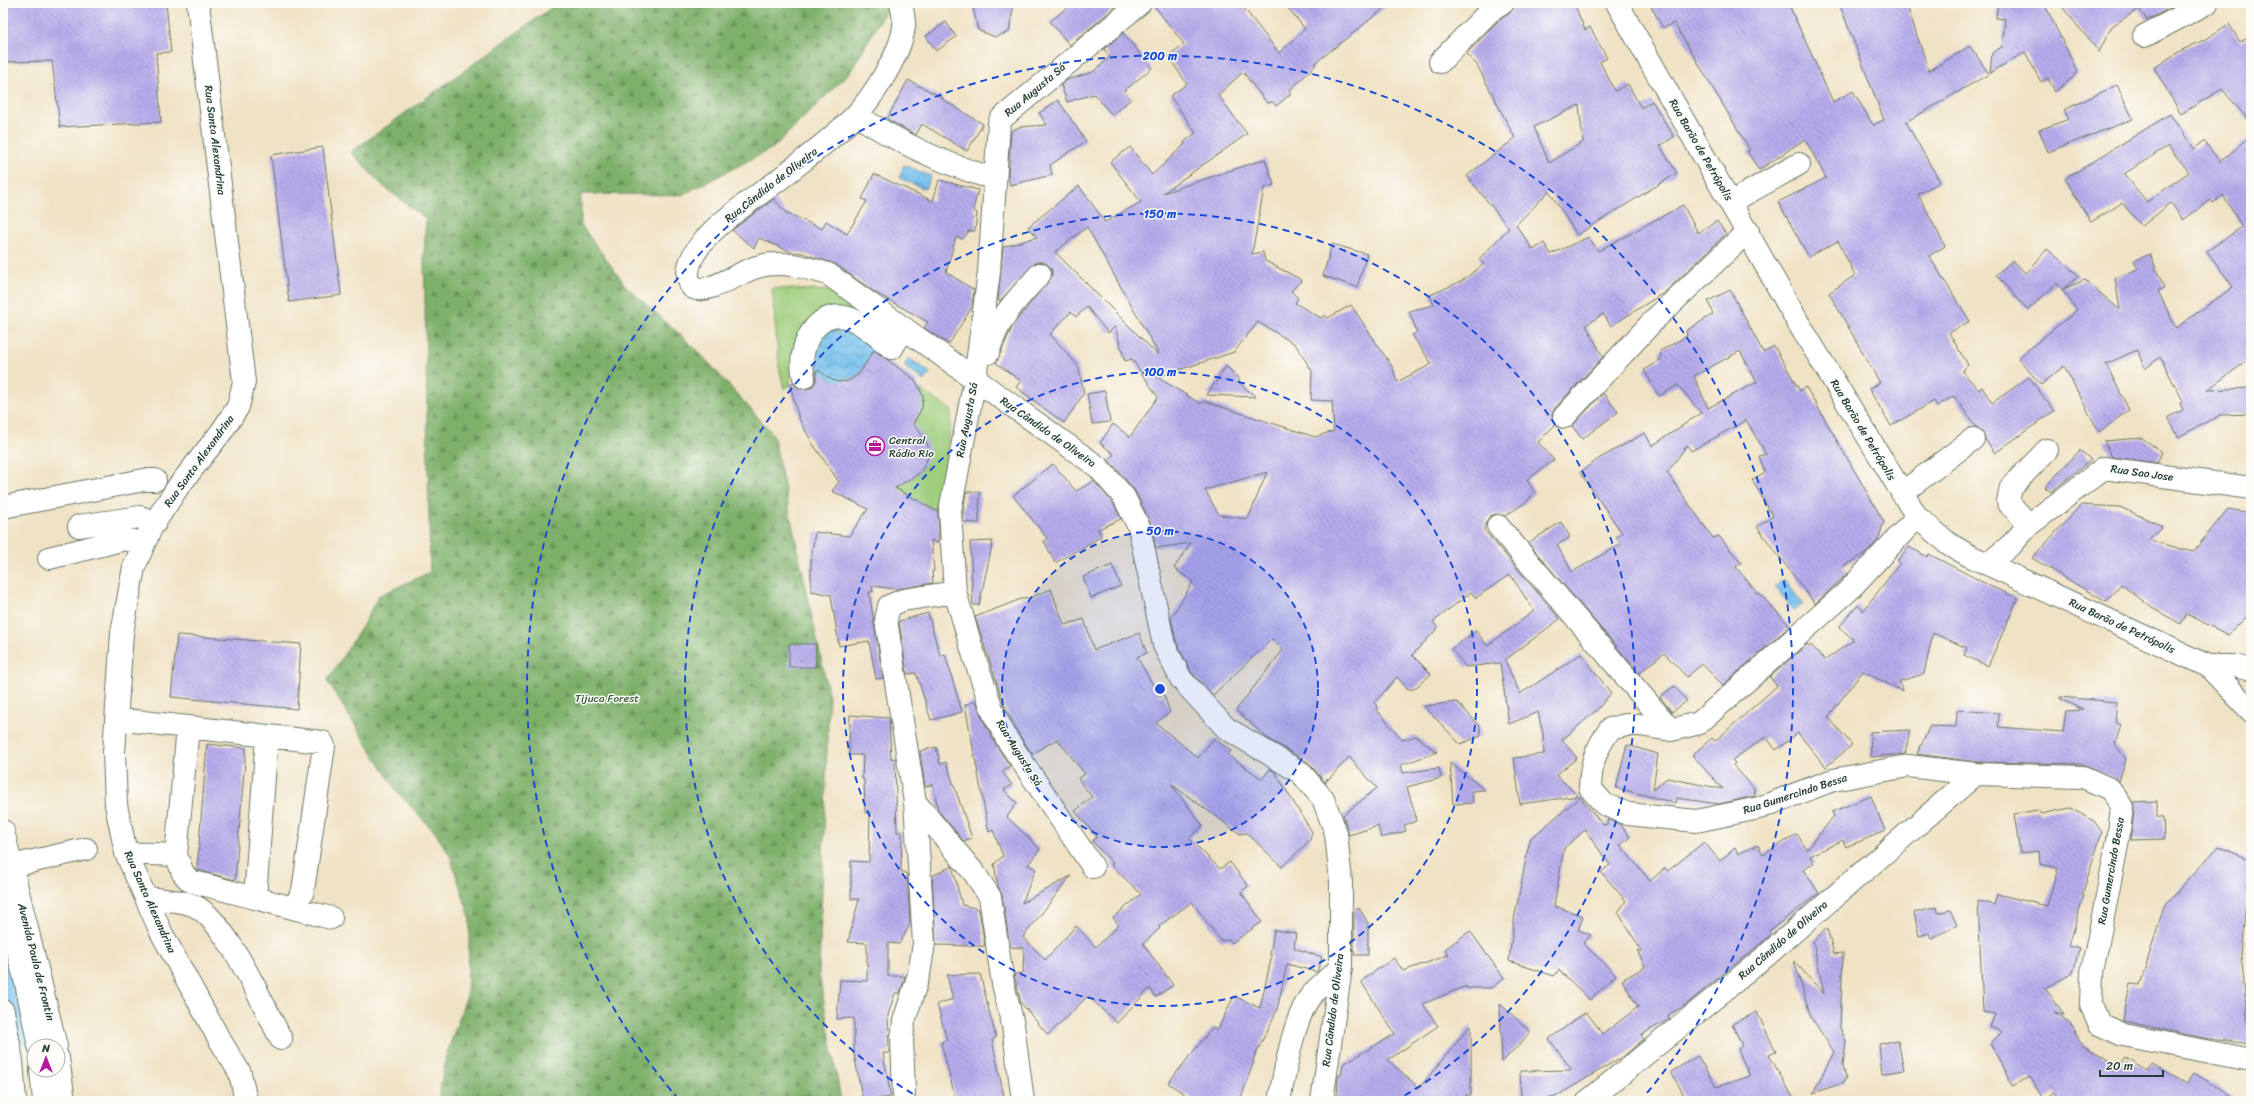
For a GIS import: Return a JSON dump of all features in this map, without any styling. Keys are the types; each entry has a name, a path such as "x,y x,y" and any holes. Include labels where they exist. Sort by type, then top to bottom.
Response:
{"main road":[{"name":"Rua Santa Alexandrina","path":"198,3 244,382 238,407 222,431 178,487 155,522 134,567 122,633 114,752 116,805 126,852 161,932 214,1030 240,1073 246,1101"},
{"name":"Rua Cândido de Oliveira","path":"901,3 904,25 901,41 883,78 856,115 767,189 733,213 694,254 688,271 689,282 693,287 700,289 715,286 757,266 798,264 828,274 1098,467 1124,497 1139,527 1164,645 1181,679 1226,728 1301,773 1323,799 1337,840 1341,882 1341,967 1322,1101"},
{"name":"Rua Augusta Sá","path":"1093,866 1007,739 993,712 974,656 955,592 950,511 978,382 989,272 999,124 1002,119 1140,3"},
{"path":"1440,62 1489,12 1503,3"},
{"name":"Rua Barão de Petrópolis","path":"1616,3 1731,202 1799,324 1917,517 1949,544 1988,564 2020,577 2208,666 2251,711"},
{"path":"2144,36 2207,3"},
{"path":"856,115 879,130 956,167 982,175"},
{"path":"1731,202 1799,164"},
{"path":"1564,417 1655,320 1748,232"},
{"path":"978,382 998,324 1007,310 1040,274"},
{"path":"804,377 802,359 804,346 814,328 825,320 848,318 860,323 892,348 904,328"},
{"path":"1902,493 1973,439"},
{"path":"2029,525 2008,502 2011,487 2047,450"},
{"name":"Rua Sao Jose","path":"1988,564 2012,544 2029,525 2104,468 2251,488"},
{"path":"3,507 144,480 155,480"},
{"path":"79,526 140,517 155,522"},
{"name":"Rua Gumercindo Bessa","path":"1917,517 1847,592 1699,723 1671,730 1640,725 1626,725 1610,729 1598,746 1591,764 1590,788 1604,804 1628,814 1696,821 1759,808 1833,780 1908,766 1976,774 2083,778 2110,789 2122,807 2118,840 2092,972 2091,1004 2099,1024 2123,1035 2251,1060"},
{"path":"1498,526 1671,730"},
{"path":"50,558 125,539 144,544"},
{"path":"2012,544 2020,577"},
{"path":"904,1094 902,1038 904,1021 919,974 924,943 915,802 886,620 889,606 903,600 955,592"},
{"path":"2208,666 2250,666"},
{"path":"116,719 267,737 317,740 322,742 324,746 304,891 297,902 296,909"},
{"path":"188,727 176,855 183,873 190,881 331,918"},
{"path":"255,898 267,737"},
{"name":"Rua Cândido de Oliveira","path":"1588,1101 1760,960 1976,774"},
{"path":"915,802 976,874 990,897 1003,984 1012,1025 1023,1101"},
{"name":"Avenida Paulo de Frontin","path":"3,831 54,1038"},
{"path":"12,866 86,849"},
{"path":"126,852 176,855"},
{"path":"3,896 26,983 37,1038"},
{"path":"147,898 193,905 200,909 224,932 281,1039"},
{"path":"1280,1101 1287,1064 1304,1006 1310,997 1341,967"},
{"path":"3,1011 12,1062 15,1101"},
{"path":"42,1078 44,1101"},
{"path":"61,1078 64,1101"}],"green space":[{"name":"Tijuca Forest","path":"558,3 890,3 851,71 773,148 682,195 581,194 581,225 626,286 696,349 773,434 829,696 819,973 841,1101 438,1101 446,1056 467,995 470,918 450,856 434,831 398,793 327,681 363,625 378,596 430,572 424,254 426,219 382,185 351,152"},
{"path":"772,288 834,291 855,300 848,311 793,351 790,385 784,389 779,367"},
{"path":"920,389 952,411 940,513 902,490 879,480 898,482 906,481 923,468 928,453 927,445 919,431 912,426 922,404"}],"water":[{"path":"904,165 931,176 925,189 899,178"},
{"path":"844,328 853,331 875,349 858,375 839,382 827,377 819,370 815,361 814,352 816,344 822,336 832,331"},
{"path":"909,358 930,373 924,381 904,366"},
{"path":"1784,579 1803,604 1794,611 1775,587"}],"building":[{"path":"3,3 166,3 171,52 156,53 161,122 60,127 52,61 3,62"},
{"path":"972,3 1014,3 1009,32 995,37 978,30"},
{"path":"1072,3 1120,3 1070,45 1050,22"},
{"path":"1152,3 1240,3 1279,53 1305,29 1284,3 1391,3 1314,64 1316,65 1289,91 1291,94 1276,106 1273,102 1267,103 1243,72 1218,95 1247,134 1163,193 1265,159 1274,185 1264,188 1252,254 1263,252 1265,261 1302,280 1291,291 1298,298 1295,303 1321,318 1324,315 1328,318 1351,305 1393,368 1397,382 1432,364 1412,335 1417,332 1409,311 1434,305 1430,295 1462,281 1484,264 1479,259 1509,228 1467,176 1515,138 1477,65 1466,54 1497,22 1510,13 1515,3 1574,3 1585,30 1590,27 1607,58 1600,62 1615,91 1628,84 1641,108 1652,101 1674,137 1660,146 1677,173 1577,235 1549,191 1516,225 1533,250 1544,243 1551,254 1589,237 1598,251 1683,205 1698,233 1717,221 1726,234 1665,292 1611,326 1603,314 1586,325 1603,357 1555,408 1552,415 1555,425 1538,442 1554,460 1527,480 1535,493 1525,503 1505,516 1496,514 1490,516 1486,522 1484,530 1560,619 1505,660 1520,694 1581,654 1611,693 1598,709 1562,740 1577,758 1556,775 1578,796 1520,804 1514,758 1544,754 1543,734 1538,712 1509,724 1500,663 1466,667 1451,649 1476,631 1487,646 1534,611 1510,574 1476,598 1471,592 1433,622 1438,628 1412,655 1431,674 1414,689 1408,689 1397,677 1374,703 1378,706 1376,709 1403,740 1416,736 1437,752 1401,765 1403,773 1439,768 1441,778 1407,787 1417,821 1404,825 1406,831 1381,838 1378,826 1349,835 1343,815 1377,788 1349,757 1328,780 1327,778 1326,783 1308,762 1267,738 1236,710 1283,650 1272,639 1213,695 1191,672 1176,641 1171,618 1193,582 1174,568 1191,543 1156,548 1150,522 1135,491 1109,460 1114,454 1100,443 1113,424 1130,437 1158,397 1132,359 1125,361 1115,327 1108,333 1087,307 1076,317 1071,312 1050,334 1078,366 1084,393 1064,423 1016,387 1021,381 996,363 1013,325 1052,276 1052,270 1048,265 1042,262 1036,262 1000,301 998,300 1003,247 1037,237 1028,227 1079,186 1105,222 1141,202 1110,162 1130,147 1152,175 1185,144 1184,142 1196,133 1170,96 1187,84 1168,56 1184,44","holes":["1579,105 1583,142 1549,163 1534,127","1087,227 1158,353 1157,354 1055,252","1258,322 1295,344 1312,371 1311,400 1332,401 1334,431 1315,437 1203,401 1201,404 1157,377 1234,352","1267,472 1248,519 1219,515 1205,490"]},
{"path":"1649,3 1788,3 1833,102 1853,91 1873,125 1884,120 1839,3 1906,3 1929,71 1970,46 1989,74 1906,122 1940,182 1918,194 1945,246 1929,256 1970,321 1949,333 1968,365 1962,371 1979,390 1982,387 1992,403 2029,377 2054,411 1995,453 1985,439 1983,432 1976,427 1954,396 1937,406 1934,401 1891,426 1869,389 1880,383 1829,293 1855,275 1838,241 1809,257 1778,202 1826,178 1805,139 1759,170 1747,151 1750,150 1674,23 1663,28"},
{"path":"1998,3 2044,3 2078,73 2055,92 2048,78 2041,82 2025,52 1990,73 1992,53 2002,47 2005,19 1996,18"},
{"path":"2059,3 2180,3 2147,20 2139,9 2112,26 2099,52"},
{"path":"946,22 956,37 936,51 926,36"},
{"path":"2229,24 2240,42 2251,36 2251,123 2222,89 2181,114 2154,68 2180,51 2204,40"},
{"path":"1123,33 1152,68 1124,91 1131,99 1112,115 1094,94 1067,102 1061,85 1067,80 1093,72 1110,57 1104,49"},
{"path":"908,80 943,98 942,99 983,124 967,151 922,124 916,135 887,119"},
{"path":"2117,85 2133,119 2048,152 2039,130 2069,119 2064,110"},
{"path":"1058,100 1086,141 1050,165 1052,175 1010,185 1008,177 1011,131 1019,127 1047,125 1039,113"},
{"path":"2170,114 2194,149 2204,141 2220,162 2251,136 2251,358 2207,390 2251,388 2251,414 2221,415 2178,437 2168,417 2183,410 2180,403 2183,401 2160,357 2145,369 2137,350 2106,364 2129,410 2099,432 2064,366 2041,385 2018,358 2077,310 2057,283 2028,310 1996,275 2013,260 2026,274 2047,249 2079,276 2063,289 2085,280 2120,310 2115,278 2138,269 2134,261 2150,254 2164,288 2158,291 2176,328 2233,287 2207,251 2242,227 2223,195 2213,203 2211,200 2183,220 2171,203 2142,226 2122,203 2091,222 2065,179","holes":["2168,146 2189,172 2147,202 2124,174"]},
{"path":"323,147 341,295 289,302 271,155"},
{"path":"874,174 933,201 939,180 978,190 973,210 977,213 975,231 969,231 963,239 956,237 946,272 974,290 972,307 949,344 924,328 928,322 876,293 835,264 802,253 791,252 759,238 754,248 732,230 774,199 785,212 822,229 826,221 847,234 867,201 862,199"},
{"path":"1332,244 1367,254 1357,287 1323,276"},
{"path":"1730,290 1763,352 1774,346 1800,391 1806,387 1884,522 1878,540 1868,552 1842,567 1847,574 1815,604 1757,527 1773,516 1752,480 1765,472 1759,456 1766,454 1746,420 1691,451 1687,445 1667,473 1713,538 1719,536 1741,563 1736,567 1758,594 1759,593 1790,626 1723,685 1702,664 1687,677 1664,653 1639,673 1528,543 1561,522 1570,537 1557,545 1572,572 1621,544 1616,538 1622,533 1580,472 1600,458 1645,433 1652,446 1701,413 1678,385 1659,396 1644,370 1661,359 1660,351 1687,336 1686,331 1713,314 1708,301","holes":["1740,351 1757,382 1708,408 1694,376"]},
{"path":"874,350 915,380 923,397 922,408 913,424 924,437 928,446 928,457 918,474 895,488 938,512 939,530 938,543 931,540 934,571 932,571 933,583 897,589 872,586 873,592 869,592 883,678 876,679 869,641 839,646 831,595 811,591 811,559 815,532 849,536 868,509 832,491 839,482 813,444 799,419 790,385 793,383 799,389 812,387 816,381 816,371 818,370 832,380 839,382 848,381 859,374"},
{"path":"1226,366 1240,380 1238,382 1256,397 1207,395"},
{"path":"1105,391 1110,422 1092,424 1087,394"},
{"path":"1603,393 1618,412 1582,439 1572,426"},
{"path":"2142,438 2162,452 2157,463 2112,457 2104,441"},
{"path":"2080,450 2091,460 2051,492 2045,487"},
{"path":"1053,464 1076,491 1094,481 1114,504 1121,519 1098,529 1101,537 1055,563 1044,541 1048,539 1013,496"},
{"path":"966,492 980,492 979,523 963,522"},
{"path":"2081,505 2120,507 2162,526 2148,540 2193,552 2228,509 2251,513 2251,612 2228,635 2187,614 2181,624 2152,608 2121,584 2106,602 2032,558"},
{"path":"993,541 979,605 973,605 970,542"},
{"path":"1909,547 1928,557 1929,554 1990,586 2018,598 1988,666 1964,655 1967,648 1933,633 1924,674 1900,681 1902,691 1863,671 1828,717 1852,745 1826,767 1798,733 1776,750 1766,737 1732,760 1735,763 1733,765 1754,788 1755,796 1719,804 1677,798 1676,803 1616,788 1627,745 1658,754 1653,790 1667,778 1723,789 1692,755 1712,738 1715,741 1777,686 1770,677 1807,644 1809,646 1811,645 1825,660 1854,640 1839,627 1858,605 1863,611 1900,563 1897,561"},
{"path":"1112,565 1121,586 1091,598 1083,577"},
{"path":"1051,589 1064,625 1084,619 1094,650 1139,633 1147,653 1137,657 1160,697 1163,693 1170,712 1156,723 1198,758 1214,738 1231,751 1228,755 1262,779 1270,769 1275,772 1312,832 1310,840 1282,867 1247,833 1240,834 1171,784 1203,826 1189,838 1220,869 1230,862 1248,886 1241,892 1262,922 1232,943 1229,939 1221,941 1192,902 1159,926 1160,928 1143,944 1173,985 1156,997 1150,988 1117,1023 1088,996 1048,1035 1021,1003 1014,974 1023,973 1024,948 1010,947 1002,895 998,886 994,864 1003,856 993,830 989,832 965,705 976,701 982,718 996,745 1010,766 1002,771 1012,785 1004,790 1017,803 1007,817 1040,849 1028,865 1036,869 1022,903 1071,876 1023,937 1045,960 1076,926 1096,947 1119,925 1113,918 1141,894 1111,865 1113,863 1092,841 1097,837 1075,811 1092,797 1078,779 1085,774 1057,739 1032,754 1018,733 1005,707 975,617"},
{"path":"928,613 940,656 945,654 962,712 931,720 916,673 907,674 899,621"},
{"path":"177,635 301,644 297,709 171,697"},
{"path":"789,644 816,644 816,667 789,667"},
{"path":"1674,686 1687,701 1672,712 1660,697"},
{"path":"2060,697 2117,702 2115,722 2121,725 2115,744 2126,759 2119,781 2083,764 1977,762 1917,754 1930,726 1956,727 1957,710 1999,713 1998,727 2063,732 2066,711 2083,710 2060,699"},
{"path":"1457,702 1480,726 1481,736 1460,744 1424,706"},
{"path":"850,715 889,718 891,759 895,758 897,832 902,832 901,871 907,874 910,925 899,944 888,943 888,976 905,976 900,993 895,993 888,1015 889,1053 883,1053 891,1097 867,1101 863,1101 854,1054 854,1018 837,1019 840,980 867,981 867,943 848,942 859,899 851,899 851,861 869,862 870,812 865,813 864,779 862,779 863,755 849,755"},
{"path":"1910,730 1905,754 1871,757 1870,732"},
{"path":"207,744 246,748 235,880 197,870"},
{"path":"936,747 940,764 946,762 972,838 963,841 938,810 933,784 925,787 920,751"},
{"path":"1450,763 1485,790 1472,791 1473,803 1453,804"},
{"path":"1871,796 1885,831 1846,847 1843,840 1810,856 1814,863 1803,870 1819,893 1769,931 1772,934 1684,1006 1668,1015 1669,1019 1641,1035 1644,1039 1625,1055 1555,1097 1538,1101 1521,1101 1520,1071 1572,1070 1549,1039 1586,1012 1603,1034 1638,1007 1622,980 1645,967 1637,950 1642,952 1618,912 1626,901 1601,872 1610,865 1585,830 1564,848 1554,906 1583,916 1578,930 1591,935 1583,943 1616,975 1590,1000 1559,970 1554,976 1509,961 1514,920 1530,839 1580,797 1603,825 1607,824 1608,819 1621,825 1630,837 1620,845 1650,881 1665,868 1668,871 1704,842 1720,861 1735,848 1738,854 1758,845 1763,855 1797,834 1807,850 1834,816 1832,812"},
{"path":"2157,801 2157,817 2163,817 2164,839 2131,840 2134,808 2133,802"},
{"path":"2070,808 2094,821 2102,832 2082,895 2084,895 2069,946 2079,949 2073,973 2045,988 2064,1014 2054,1012 2069,1022 2082,1045 2120,1066 2126,1058 2148,1071 2153,1064 2187,1083 2194,1073 2239,1101 2060,1101 2054,1092 2044,1099 2030,1077 2012,1086 1991,1043 2002,1032 1990,1027 1995,1014 1983,1012 1978,901 1994,905 1997,894 2047,906 2058,868 2040,864 2039,851 2020,853 2014,814 2038,810 2041,814"},
{"path":"2218,847 2250,859 2241,954 2250,1044 2203,1038 2123,1021 2130,984 2140,985 2164,906"},
{"path":"952,866 962,905 979,909 985,946 973,946 972,944 972,946 936,945 932,876"},
{"path":"1937,907 1938,913 1950,910 1957,925 1931,939 1929,933 1919,936 1914,913"},
{"path":"1359,908 1368,923 1368,955 1354,955 1354,911"},
{"path":"1827,928 1834,954 1843,953 1840,1028 1846,1041 1843,1065 1846,1077 1843,1083 1813,1093 1834,1052 1811,1017 1794,961 1824,994 1813,941"},
{"path":"1274,930 1296,933 1294,948 1322,957 1317,972 1287,964 1277,1010 1253,1060 1254,1061 1240,1101 1195,1101 1168,1083 1213,1027 1217,1031 1234,996 1260,1008 1272,955 1270,955"},
{"path":"1470,931 1504,978 1491,988 1466,988 1466,986 1423,1004 1438,1026 1388,1060 1419,1088 1471,1025 1471,1095 1466,1095 1465,1101 1337,1101 1338,1076 1341,1075 1343,1064 1395,1034 1362,983 1364,979 1394,958 1403,971 1449,955 1445,949"},
{"path":"980,974 996,1038 992,1040 1005,1101 956,1101 941,1042 947,1040 937,1004 953,999 947,975"},
{"path":"1500,1004 1531,1032 1502,1062"},
{"path":"1757,1012 1776,1052 1769,1055 1795,1101 1683,1101 1683,1098 1685,1097 1671,1072 1698,1056 1716,1087 1750,1076 1738,1050 1742,1045 1732,1024"},
{"path":"1898,1040 1904,1070 1882,1074 1879,1044"}],"waterway":[{"path":"3,956 21,1026"}],"place":[{"name":"Central Rádio Rio","path":"875,446"}]}
